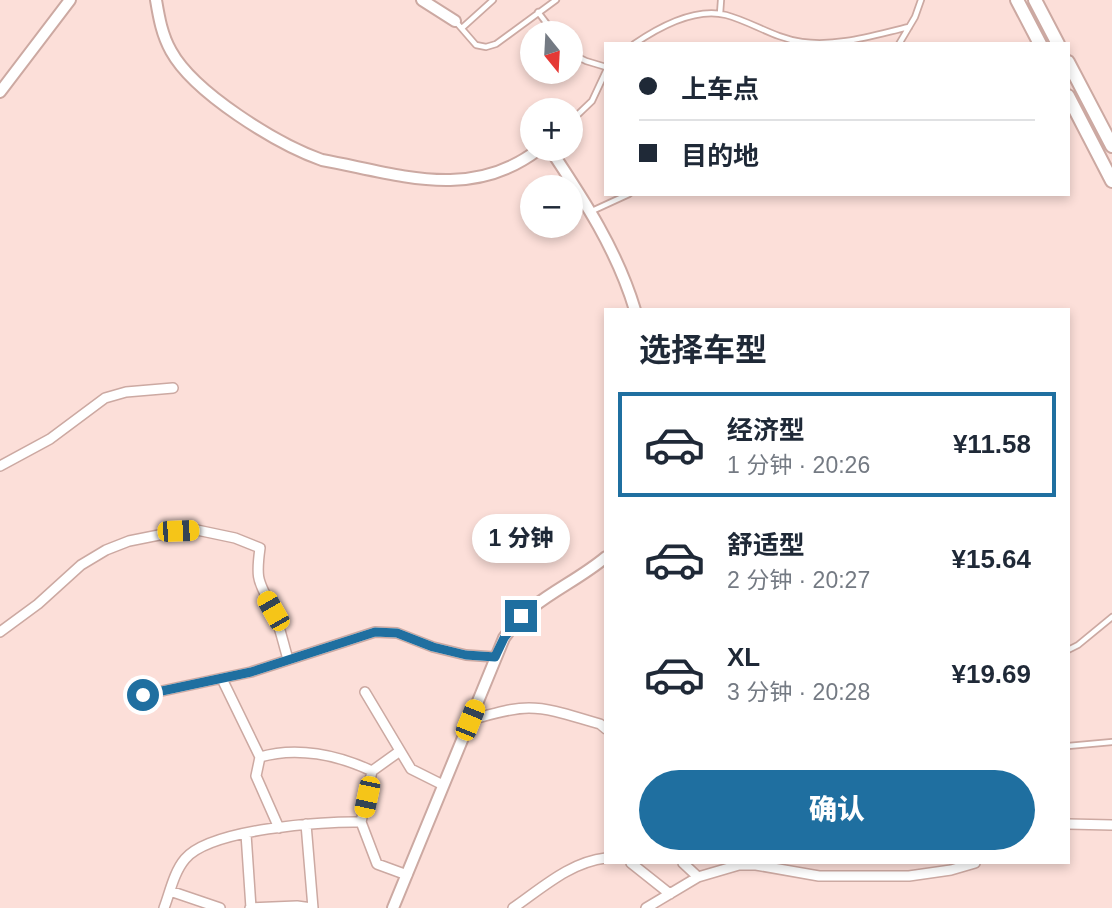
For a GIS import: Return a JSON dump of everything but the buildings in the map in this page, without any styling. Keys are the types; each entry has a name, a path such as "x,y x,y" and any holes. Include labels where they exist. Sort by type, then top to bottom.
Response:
{"main road":[{"path":"1017,0 1039,42"},
{"path":"1035,0 1057,42"},
{"path":"1070,66 1112,146"},
{"path":"1070,100 1112,181"}],"street":[{"path":"0,92 70,0"},
{"path":"156,0 164,39 172,54 191,77 260,131 305,154 334,163 455,181 497,172 520,159"},
{"path":"422,0 459,25"},
{"path":"435,0 459,25"},
{"path":"558,161 612,250 634,308"},
{"path":"0,466 54,436 105,398 126,392 173,387"},
{"path":"0,632 38,604 81,565 106,550 140,538 197,530 235,538 260,548 257,573 260,586 273,611 288,659"},
{"path":"393,908 495,657 512,627 531,607 604,560"},
{"path":"143,695 222,679 347,639 382,631 397,633 433,647 466,655 495,657"},
{"path":"222,679 260,757 256,776 279,828"},
{"path":"365,692 408,765 416,774 443,785"},
{"path":"470,720 509,710 531,708 547,709 604,727"},
{"path":"400,751 372,771 361,822 377,864 407,875"},
{"path":"260,757 270,754 323,755 352,762 372,771"},
{"path":"164,908 184,860 205,844 306,824 361,822"},
{"path":"246,834 251,908 313,908 306,824"},
{"path":"1070,824 1112,825"},
{"path":"513,908 567,870 604,858"},
{"path":"632,864 670,894"},
{"path":"684,864 698,877"},
{"path":"646,908 698,877 739,865 773,865 819,876 909,876 972,864"},
{"path":"170,891 220,908"}],"lane":[{"path":"493,0 459,25 477,45 491,46 556,0"},
{"path":"720,0 720,14"},
{"path":"900,42 918,11 921,0"},
{"path":"538,12 545,21"},
{"path":"639,42 675,22 697,15 720,14 777,36 804,42 840,42 909,27"},
{"path":"583,60 604,68"},
{"path":"583,110 592,101 604,74"},
{"path":"591,212 625,196"},
{"path":"1070,649 1112,617"},
{"path":"1070,746 1112,741"}],"route":[{"path":"143,695 251,672 347,639 382,631 397,633 433,647 466,655 495,657 504,638 521,616"}]}
